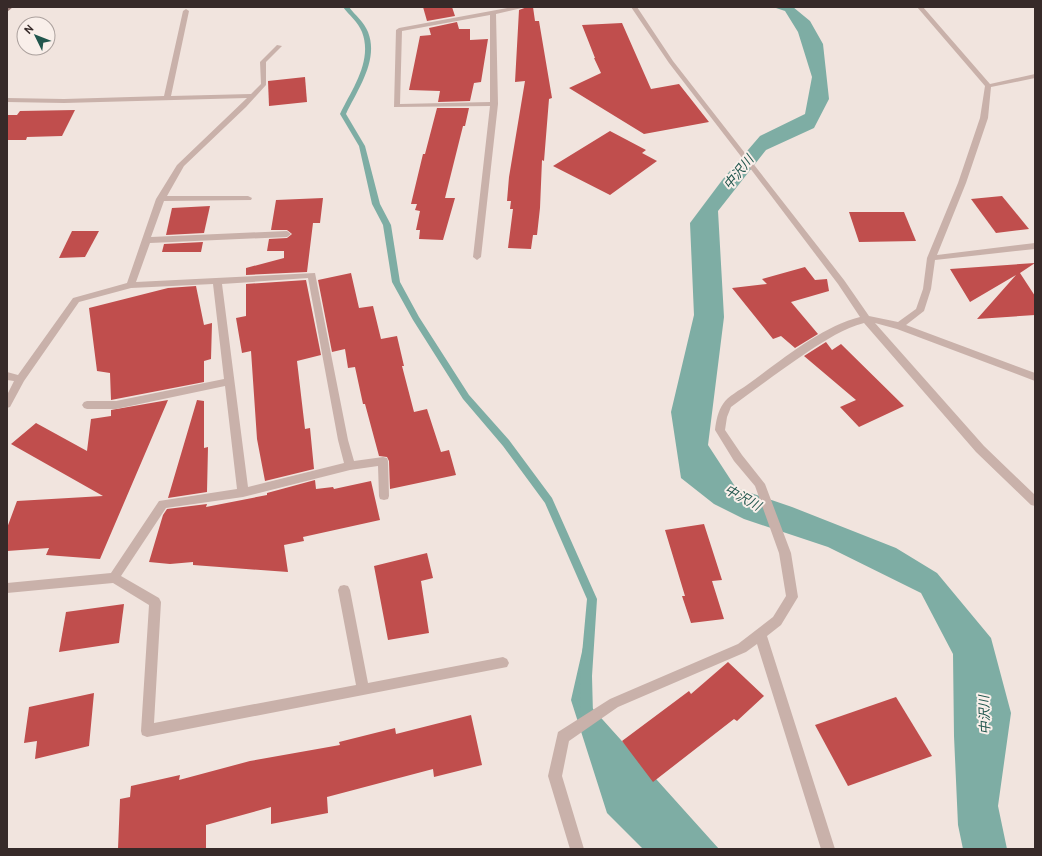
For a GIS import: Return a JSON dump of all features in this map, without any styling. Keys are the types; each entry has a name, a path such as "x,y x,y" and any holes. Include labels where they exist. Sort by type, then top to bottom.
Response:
{"main road":[{"path":"7,10 10,7"}],"street":[{"path":"494,104 396,106 399,30 523,7"},
{"path":"634,7 672,62 739,147 841,282 866,319 980,449 1035,502"},
{"path":"899,326 920,311 927,290 932,258 962,183 982,125 988,86 920,7"},
{"path":"167,98 186,11"},
{"path":"477,257 494,104 493,12"},
{"path":"131,285 160,199 181,165 244,106 264,84 263,62 279,46"},
{"path":"988,86 1035,76"},
{"path":"7,100 64,101 252,96"},
{"path":"160,199 248,198"},
{"path":"146,240 287,234"},
{"path":"932,258 1035,246"},
{"path":"7,404 20,379 76,300 131,285 312,275 343,440 350,466"},
{"path":"217,281 243,493"},
{"path":"577,849 555,776 563,737 614,703 742,648 777,621 792,597 785,553 760,484 738,458 720,430 722,417 728,405 825,336 852,323 866,319 899,326 1035,377"},
{"path":"7,376 20,379"},
{"path":"87,405 116,406 229,382"},
{"path":"114,578 163,504 243,493 350,466 383,461 384,496"},
{"path":"7,588 114,578 155,602 147,731 503,663"},
{"path":"344,590 363,690"},
{"path":"760,634 828,849"}],"water":[{"name":"中沢川","path":"773,7 793,7 810,21 823,44 829,99 814,128 766,150 718,211 724,317 708,445 736,488 792,507 896,548 937,573 991,638 1011,713 998,806 1007,849 963,849 958,825 954,736 953,654 921,593 828,547 744,519 714,504 681,478 671,412 694,315 690,223 723,179 760,136 805,114 812,77 798,32 785,11"},
{"path":"589,621 585,700 719,849 643,849 607,813 571,700"}],"building":[{"path":"423,7 452,7 455,16 427,21"},
{"path":"527,7 533,7 535,21 539,21 552,98 549,99 544,161 542,160 537,235 533,235 531,249 508,248 513,209 510,209 511,201 507,201 509,177 525,81 515,82 519,10"},
{"path":"457,22 459,29 470,29 470,40 488,39 481,82 474,83 470,101 438,102 440,91 409,90 420,36 431,35 429,28"},
{"path":"622,23 651,89 679,84 709,122 644,134 569,88 601,73 582,25"},
{"path":"305,77 307,102 269,106 268,81"},
{"path":"437,108 469,108 445,198 455,198 443,240 419,239 420,230 416,230 420,211 415,210 417,204 411,204 423,154 425,154"},
{"path":"75,110 62,136 27,137 26,140 7,140 7,115 17,115 20,111"},
{"path":"610,131 646,150 642,153 657,161 610,195 553,166"},
{"path":"1002,196 1029,229 996,233 971,199"},
{"path":"323,198 320,223 313,223 307,272 246,275 246,268 284,258 284,251 267,251 269,239 287,238 292,234 287,230 271,230 276,200"},
{"path":"210,206 204,233 166,235 172,208"},
{"path":"849,212 904,212 916,241 859,242"},
{"path":"72,231 99,231 85,257 59,258"},
{"path":"203,242 201,252 162,252 164,244"},
{"path":"1035,263 1020,273 1035,296 1035,315 977,319 1016,275 970,302 950,269"},
{"path":"805,267 815,280 827,279 829,291 791,302 818,334 795,348 781,336 773,339 732,288 767,284 762,279"},
{"path":"351,273 359,308 373,306 381,339 397,336 404,366 402,366 414,412 427,409 441,452 449,450 456,475 390,489 389,461 387,457 379,456 365,404 363,404 355,367 348,368 345,349 332,352 318,280"},
{"path":"306,280 321,355 297,361 305,429 310,428 314,469 265,481 257,439 251,351 242,353 236,318 246,316 246,284"},
{"path":"196,286 204,325 212,323 211,359 204,361 204,382 111,400 110,373 97,371 89,308 168,288"},
{"path":"826,342 832,350 841,344 904,406 859,427 840,407 856,400 804,356"},
{"path":"168,400 100,559 46,555 49,548 7,551 7,528 17,501 103,496 11,444 36,423 87,451 91,419 111,416 111,410"},
{"path":"197,400 204,401 204,448 208,447 207,492 168,498"},
{"path":"315,480 316,489 333,487 334,489 371,481 380,520 303,537 304,541 284,545 288,572 193,565 193,562 170,564 149,562 163,515 167,509 207,504 206,507 267,495 267,493"},
{"path":"704,524 722,580 712,581 724,619 691,623 682,596 685,596 665,530"},
{"path":"427,553 433,578 421,581 429,633 388,640 374,566"},
{"path":"124,604 119,643 59,652 66,612"},
{"path":"728,662 764,696 737,721 734,719 653,782 622,741 689,691 691,694"},
{"path":"94,693 89,746 35,759 37,741 24,743 29,707"},
{"path":"896,697 932,756 848,786 815,725"},
{"path":"471,715 482,765 434,777 433,769 327,797 328,813 271,824 271,807 206,825 206,849 118,849 120,799 130,797 131,786 180,775 179,780 250,761 340,745 339,742 395,728 396,734"}],"waterway":[{"path":"346,7 359,22 365,32 368,43 368,53 363,74 343,114 362,146 376,204 387,225 396,282 416,318 466,397 506,443 549,501 592,599 586,676 587,715"}]}
